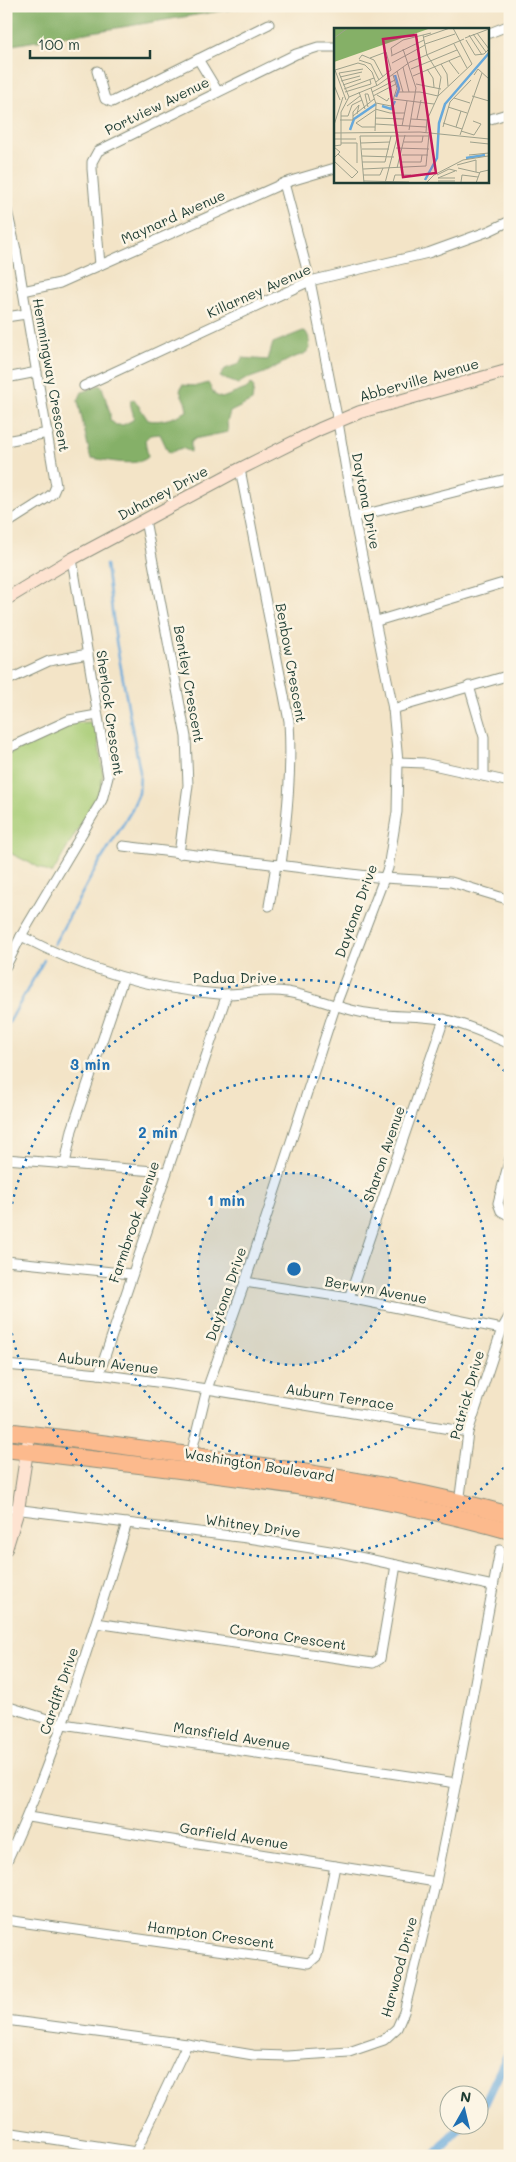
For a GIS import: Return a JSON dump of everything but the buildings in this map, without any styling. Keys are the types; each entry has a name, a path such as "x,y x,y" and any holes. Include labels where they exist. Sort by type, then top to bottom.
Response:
{"highway":[{"name":"Washington Boulevard","path":"6,1431 191,1455 374,1483 458,1508 510,1531"},
{"name":"Washington Boulevard","path":"6,1449 510,1514"}],"street":[{"path":"97,71 105,98 112,102 269,24"},
{"path":"488,34 510,25"},
{"name":"Portview Avenue","path":"100,265 92,169 94,156 104,147 296,54 318,47 334,47"},
{"path":"198,59 218,92"},
{"path":"488,120 510,113"},
{"name":"Maynard Avenue","path":"23,291 60,283 284,183 334,168"},
{"name":"Daytona Drive","path":"191,1455 207,1389 245,1282 336,1007 388,868 396,812 398,762 393,709 377,621 354,517 338,422 310,281 284,183"},
{"name":"Hemmingway Crescent","path":"6,206 16,250 56,486 52,493 6,524"},
{"name":"Killarney Avenue","path":"84,386 310,281 428,253 489,231 510,221"},
{"path":"6,252 16,250"},
{"path":"6,317 26,314"},
{"name":"Abberville Avenue","path":"338,422 360,412 510,370"},
{"path":"6,378 37,372"},
{"name":"Duhaney Drive","path":"6,599 72,559 240,469 338,422"},
{"path":"6,441 48,433"},
{"name":"Benbow Crescent","path":"240,469 289,720 291,754 289,801 278,865 268,906"},
{"path":"354,517 510,478"},
{"name":"Bentley Crescent","path":"145,520 187,746 188,785 179,854"},
{"name":"Sherlock Crescent","path":"6,966 21,936 102,800 108,777 72,559"},
{"path":"377,621 509,584"},
{"path":"6,681 49,661 88,654"},
{"path":"393,709 510,675"},
{"path":"470,686 484,738 484,776"},
{"path":"6,749 69,720 97,715"},
{"path":"398,762 424,764 510,782"},
{"path":"123,846 384,878 451,882 510,900"},
{"name":"Padua Drive","path":"21,936 59,956 123,979 188,992 227,994 287,992 336,1007 384,1016 444,1019 466,1025 510,1044"},
{"path":"65,1164 72,1130 123,979"},
{"name":"Farmbrook Avenue","path":"99,1374 131,1274 227,994"},
{"name":"Sharon Avenue","path":"349,1298 444,1019"},
{"path":"510,1158 498,1203 501,1211 510,1216"},
{"path":"6,1159 166,1172"},
{"path":"6,1261 131,1274"},
{"name":"Berwyn Avenue","path":"245,1282 349,1298 502,1329"},
{"name":"Patrick Drive","path":"458,1508 468,1432 502,1329 510,1315"},
{"name":"Auburn Avenue","path":"6,1366 99,1374 207,1389"},
{"name":"Auburn Terrace","path":"207,1389 468,1432"},
{"path":"6,1549 12,1509 30,1434"},
{"name":"Whitney Drive","path":"12,1509 255,1539 336,1552 493,1586"},
{"name":"Cardiff Drive","path":"6,1864 28,1817 62,1724 127,1523"},
{"name":"Harwood Drive","path":"6,2020 187,2044 253,2055 287,2056 349,2052 384,2040 397,2028 404,2012 436,1882 500,1550"},
{"name":"Corona Crescent","path":"96,1623 373,1664 380,1659 396,1565"},
{"name":"Mansfield Avenue","path":"6,1706 62,1724 456,1783"},
{"name":"Garfield Avenue","path":"28,1817 436,1882"},
{"name":"Hampton Crescent","path":"6,1920 309,1963 317,1956 335,1866"},
{"path":"6,2132 135,2154 187,2044"}],"green space":[{"path":"6,6 251,6 6,46"},
{"path":"303,331 306,332 309,338 310,349 304,354 238,384 220,377 225,369 239,364 242,358 268,360 273,343"},
{"path":"208,383 215,395 222,398 246,389 251,384 254,387 252,401 230,412 227,422 228,432 194,439 191,441 191,452 182,448 169,453 160,434 150,435 145,440 148,457 143,460 129,463 91,458 78,401 82,392 99,385 102,387 110,413 110,420 116,425 123,425 133,420 131,400 134,399 148,420 163,420 187,411 180,391 182,385 197,386"},
{"path":"89,722 97,730 103,774 100,791 52,874 6,851 6,755 71,723"}],"waterway":[{"path":"54,944 96,868 130,813 139,793 140,772 116,641 106,565"},
{"path":"6,1028 44,960"},
{"path":"488,2097 510,2050"},
{"path":"433,2156 454,2134"}]}
